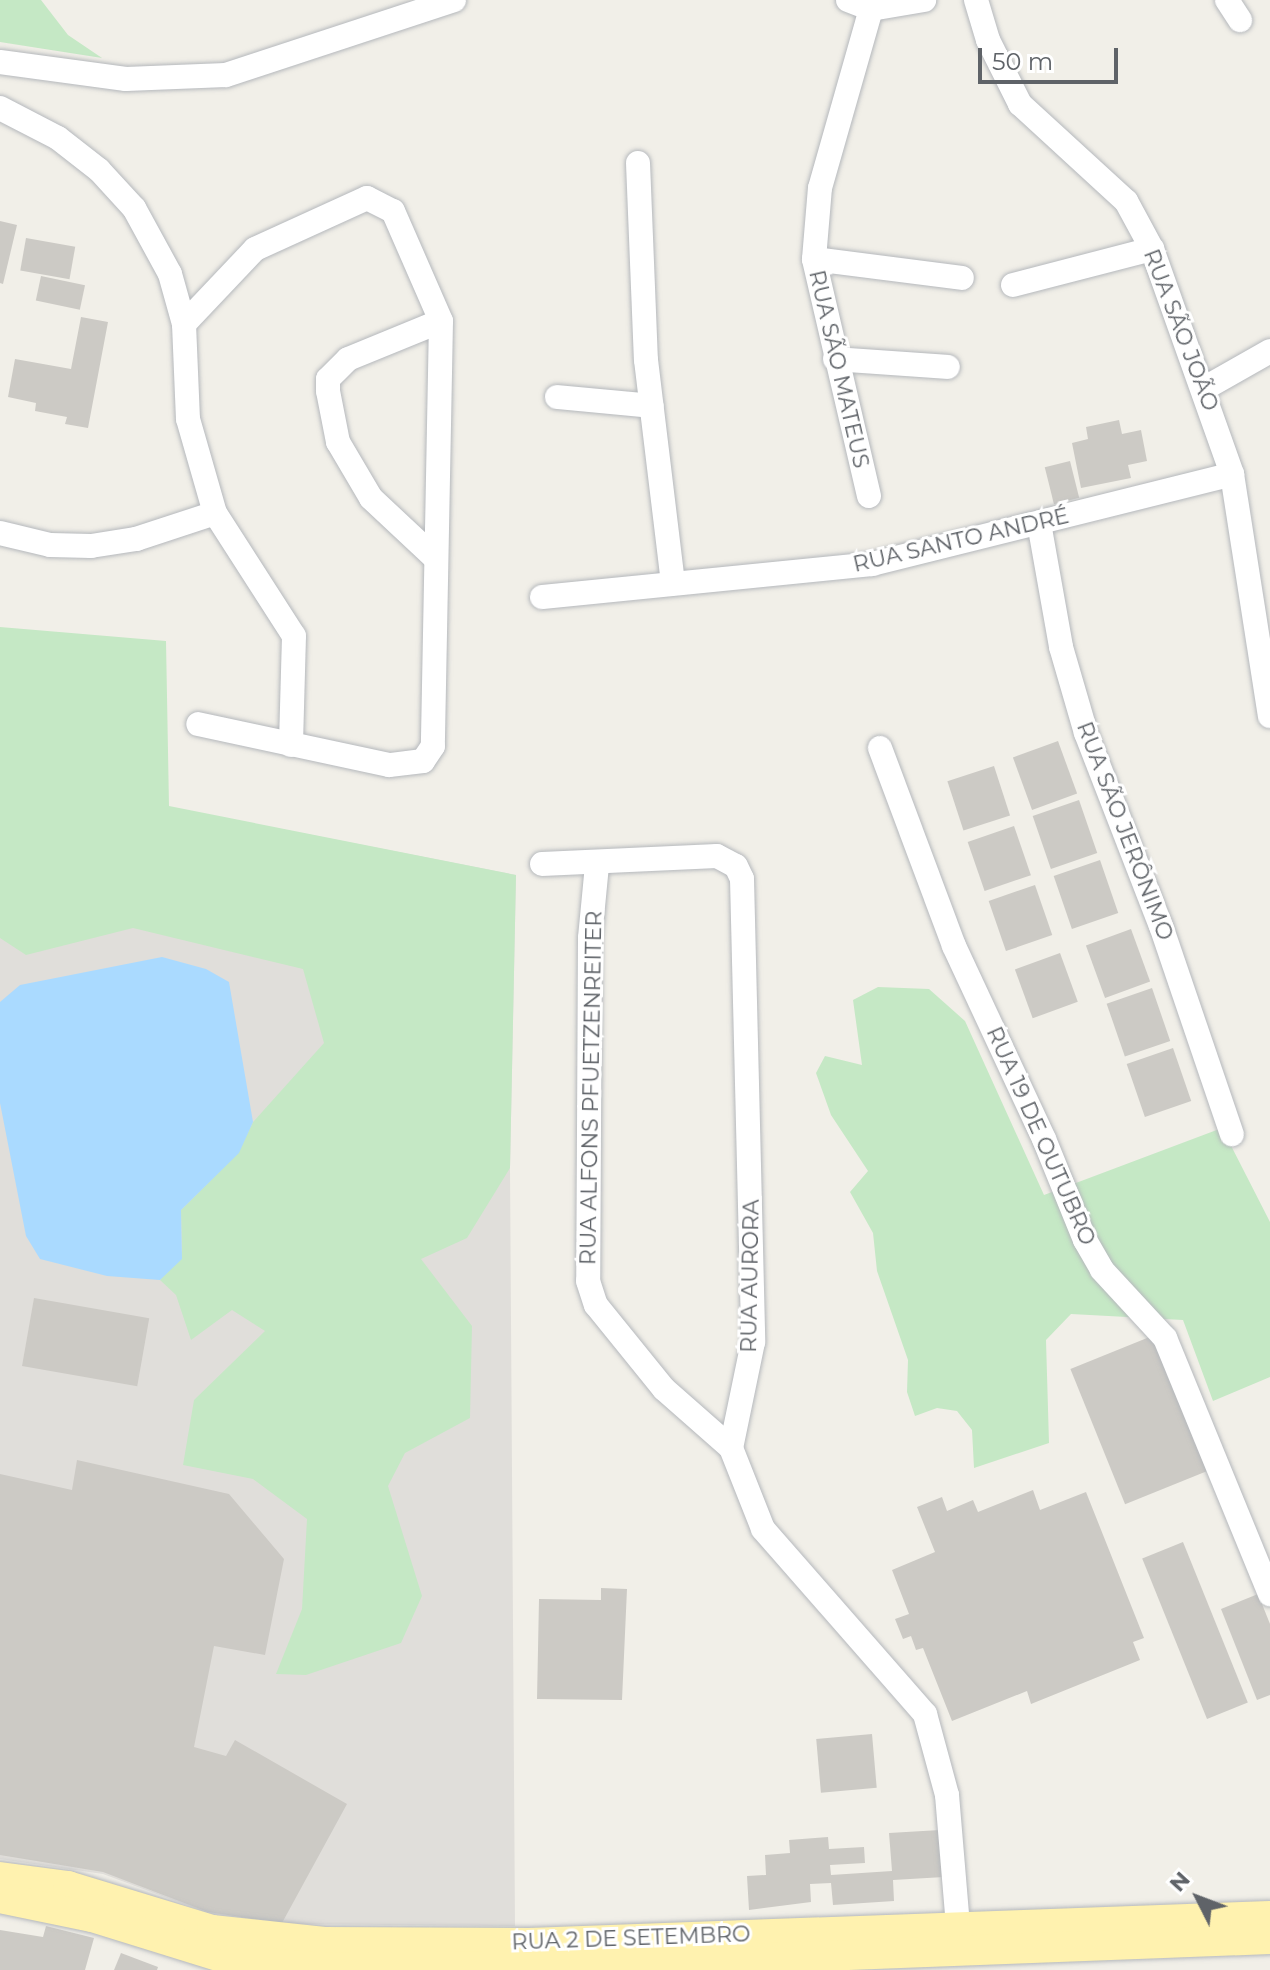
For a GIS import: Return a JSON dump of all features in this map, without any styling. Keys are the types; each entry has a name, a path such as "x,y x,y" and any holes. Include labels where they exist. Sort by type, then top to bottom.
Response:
{"main road":[{"name":"RUA 2 DE SETEMBRO","path":"0,1877 68,1886 212,1930 265,1940 529,1943 1270,1916"},
{"name":"RUA 2 DE SETEMBRO","path":"0,1898 92,1917 231,1960 323,1968 572,1966 1270,1939"}],"street":[{"path":"0,62 126,79 226,75 454,0"},
{"path":"848,0 871,9 924,0"},
{"name":"RUA SÃO JOÃO","path":"976,0 988,40 1020,104 1118,191 1152,249 1205,388 1232,474 1270,716"},
{"name":"RUA SÃO MATEUS","path":"869,496 814,259 820,188 871,9"},
{"path":"0,108 58,138 99,170 134,208 179,294 184,324 188,419 215,513 294,636 291,745"},
{"path":"638,163 652,406 673,583"},
{"path":"184,324 255,249 367,198 393,211 441,321 434,557 437,717 433,746 423,761 389,765 198,724"},
{"path":"1013,285 1152,249"},
{"path":"814,259 962,278"},
{"path":"434,557 371,498 338,442 328,379 348,359 441,321"},
{"path":"1205,388 1270,351"},
{"path":"835,359 948,367"},
{"path":"557,397 652,406"},
{"name":"RUA SANTO ANDRÉ","path":"542,597 872,564 1232,474"},
{"path":"0,533 50,545 91,546 136,539 215,513"},
{"name":"RUA SÃO JERÔNIMO","path":"1039,523 1054,616 1086,733 1156,914 1232,1134"},
{"name":"RUA 19 DE OUTUBRO","path":"880,748 954,946 1044,1139 1085,1240 1102,1270 1165,1338 1270,1594"},
{"name":"RUA AURORA","path":"597,865 717,856 736,866 742,879 753,1342 731,1448"},
{"path":"542,864 597,865"},
{"name":"RUA ALFONS PFUETZENREITER","path":"597,865 590,938 588,1281 596,1305 664,1389 731,1448"},
{"path":"731,1448 763,1529 925,1714 947,1795 958,1925"}],"shaded area":[{"path":"0,774 516,875 510,1168 515,1926 286,1924 208,1913 103,1874 0,1859"}],"green space":[{"path":"0,0 41,0 68,35 102,58 0,42"},
{"path":"0,627 166,641 169,806 516,875 510,1168 467,1238 421,1259 472,1326 470,1418 405,1453 388,1486 422,1596 401,1643 306,1675 276,1674 302,1609 307,1519 253,1479 183,1465 194,1400 265,1331 232,1310 191,1340 176,1295 160,1280 182,1252 181,1210 238,1153 253,1122 324,1043 303,969 133,928 26,955 0,938"},
{"path":"878,987 929,989 965,1021 1044,1195 1222,1128 1270,1222 1270,1377 1213,1401 1183,1320 1071,1314 1046,1340 1049,1443 974,1468 972,1430 957,1411 937,1408 915,1416 907,1392 908,1360 877,1271 873,1233 850,1192 868,1171 831,1115 816,1073 825,1056 862,1065 853,1000"}],"water":[{"path":"162,957 206,969 229,982 253,1122 239,1153 181,1210 182,1259 160,1280 107,1276 40,1259 26,1236 0,1103 0,1002 20,985"}],"building":[{"path":"0,221 17,225 3,284 0,283"},
{"path":"26,238 75,247 70,279 20,270"},
{"path":"41,276 85,285 80,310 36,300"},
{"path":"81,317 108,322 88,428 65,424 67,417 35,411 36,403 8,397 15,359 71,369"},
{"path":"1119,420 1122,434 1141,430 1147,461 1128,465 1131,478 1081,488 1072,443 1088,439 1086,427"},
{"path":"1070,461 1079,498 1054,504 1045,467"},
{"path":"1058,741 1077,794 1032,810 1013,757"},
{"path":"994,766 1010,815 963,831 947,781"},
{"path":"1079,800 1097,853 1051,869 1033,816"},
{"path":"1014,826 1031,875 985,891 968,842"},
{"path":"1100,860 1118,913 1072,929 1054,876"},
{"path":"1035,885 1052,935 1006,951 989,901"},
{"path":"1131,929 1150,982 1105,998 1086,945"},
{"path":"1060,953 1078,1002 1033,1018 1015,969"},
{"path":"1152,988 1170,1041 1125,1057 1107,1004"},
{"path":"1173,1048 1191,1101 1145,1117 1127,1064"},
{"path":"34,1298 149,1318 137,1386 22,1366"},
{"path":"1152,1336 1207,1471 1125,1504 1070,1369"},
{"path":"77,1460 229,1494 284,1559 265,1655 214,1646 194,1747 226,1756 235,1740 347,1804 282,1923 208,1912 103,1872 0,1855 0,1474 72,1490"},
{"path":"1033,1490 1040,1510 1086,1492 1144,1638 1133,1642 1140,1660 1031,1704 1027,1691 952,1721 923,1648 916,1650 911,1636 903,1639 895,1619 909,1614 892,1570 935,1552 917,1507 942,1497 947,1511 973,1500 978,1512"},
{"path":"1183,1542 1248,1702 1207,1719 1142,1558"},
{"path":"601,1588 627,1589 622,1700 537,1699 539,1599 601,1600"},
{"path":"1258,1594 1270,1624 1270,1695 1257,1700 1221,1609"},
{"path":"872,1734 877,1788 821,1793 816,1739"},
{"path":"940,1830 944,1877 893,1880 894,1901 833,1905 831,1883 810,1884 811,1902 749,1910 747,1876 766,1875 765,1855 790,1853 789,1840 828,1837 829,1849 864,1847 865,1863 830,1865 831,1875 892,1871 889,1833"},
{"path":"46,1926 94,1938 85,1970 0,1970 0,1930 43,1937"},
{"path":"121,1953 158,1967 157,1970 114,1970"}]}
